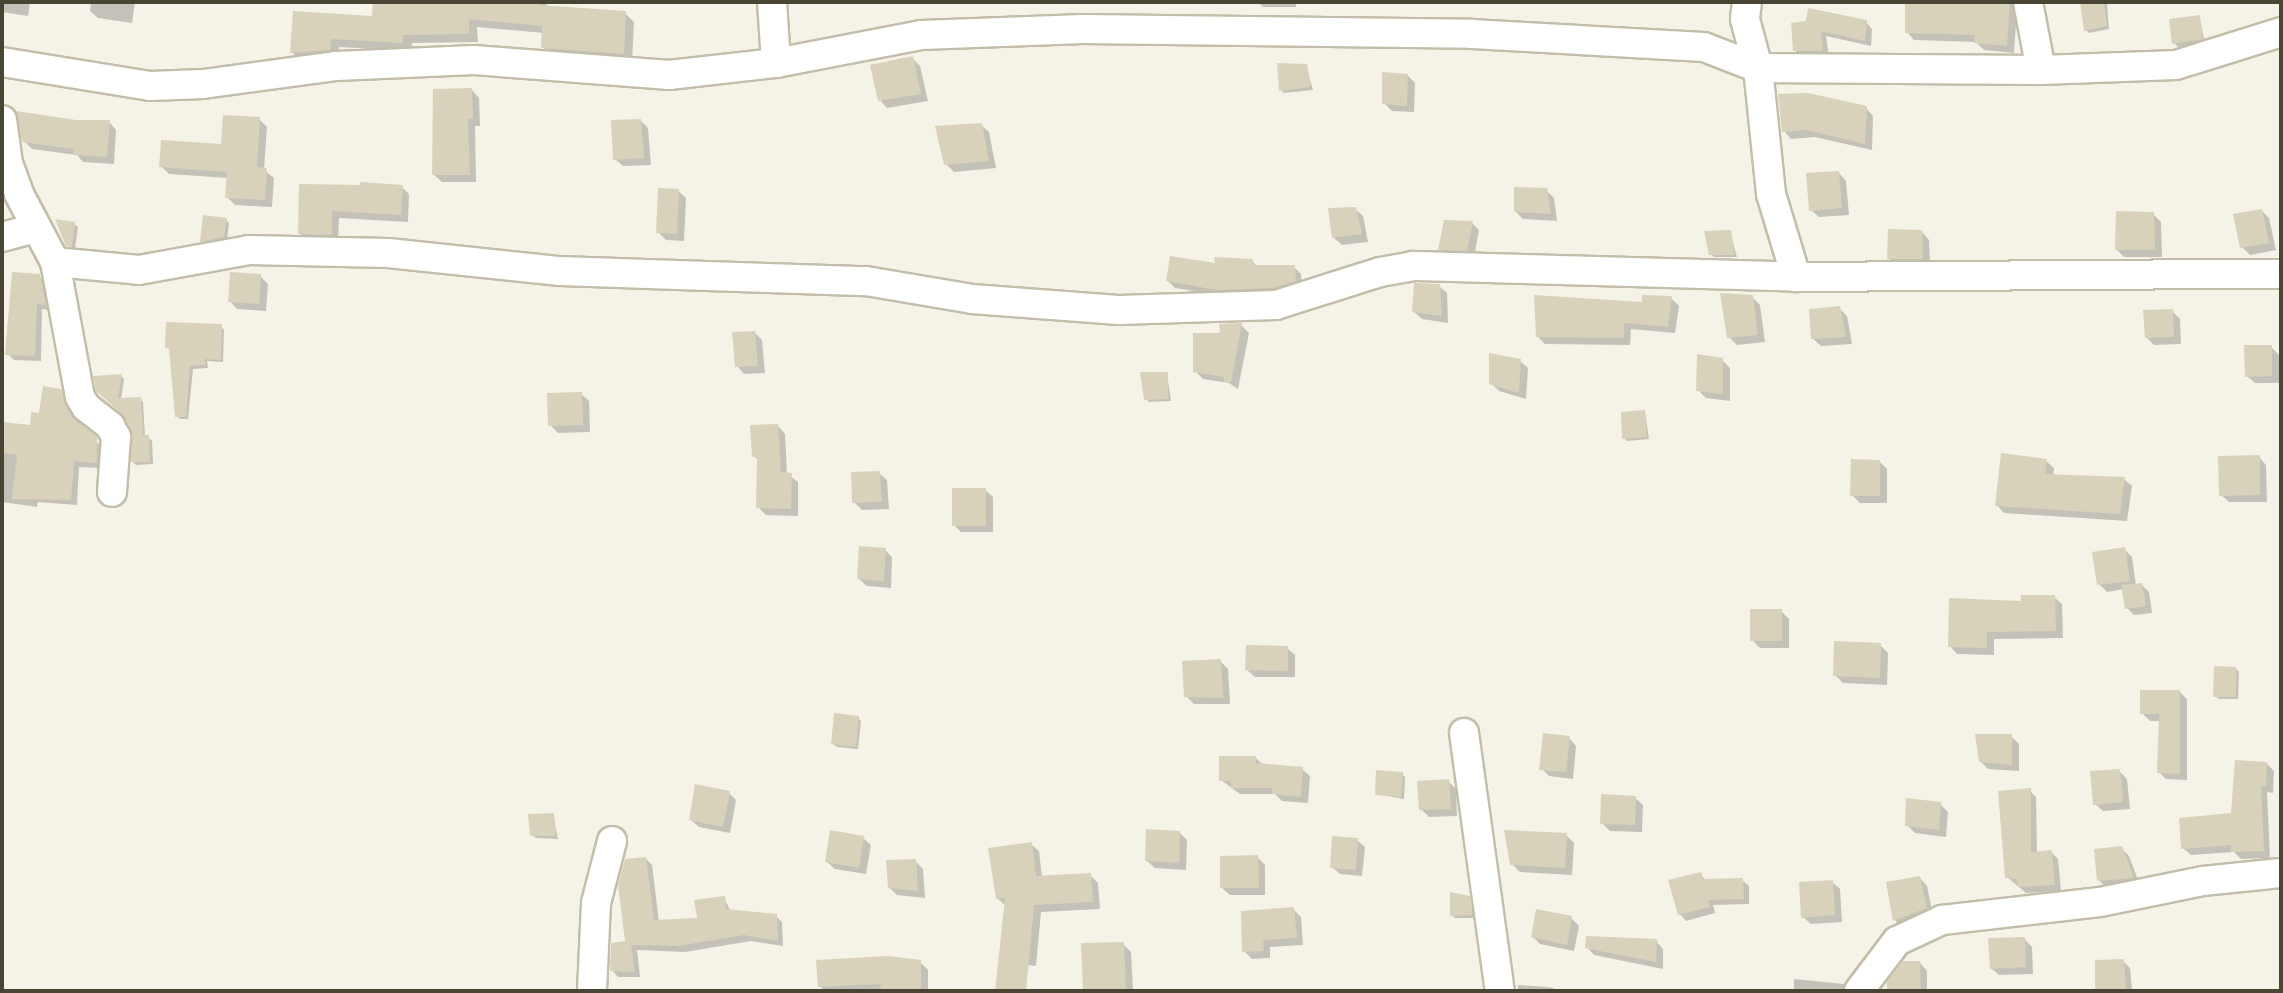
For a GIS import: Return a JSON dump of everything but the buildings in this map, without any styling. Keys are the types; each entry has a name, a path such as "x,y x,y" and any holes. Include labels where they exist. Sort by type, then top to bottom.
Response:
{"street":[{"path":"772,2 776,63"},
{"path":"1747,2 1745,19 1758,68 1771,194 1796,277"},
{"path":"2028,2 2041,70"},
{"path":"2,62 150,86 203,84 337,66 474,60 669,75 776,63 921,35 1083,29 1472,34 1704,47 1758,68 2041,70 2176,65 2281,32"},
{"path":"2,120 8,163 36,228 55,262 80,397 86,407 110,426 116,437 112,492"},
{"path":"2,237 36,228"},
{"path":"55,262 139,270 249,250 388,253 560,271 866,281 972,299 1119,310 1276,305 1380,272 1413,266 1796,277 2281,274"},
{"path":"1464,733 1500,991"},
{"path":"592,991 596,903 612,841"},
{"path":"1859,991 1897,941 1942,920 2100,902 2203,881 2281,873"}]}
